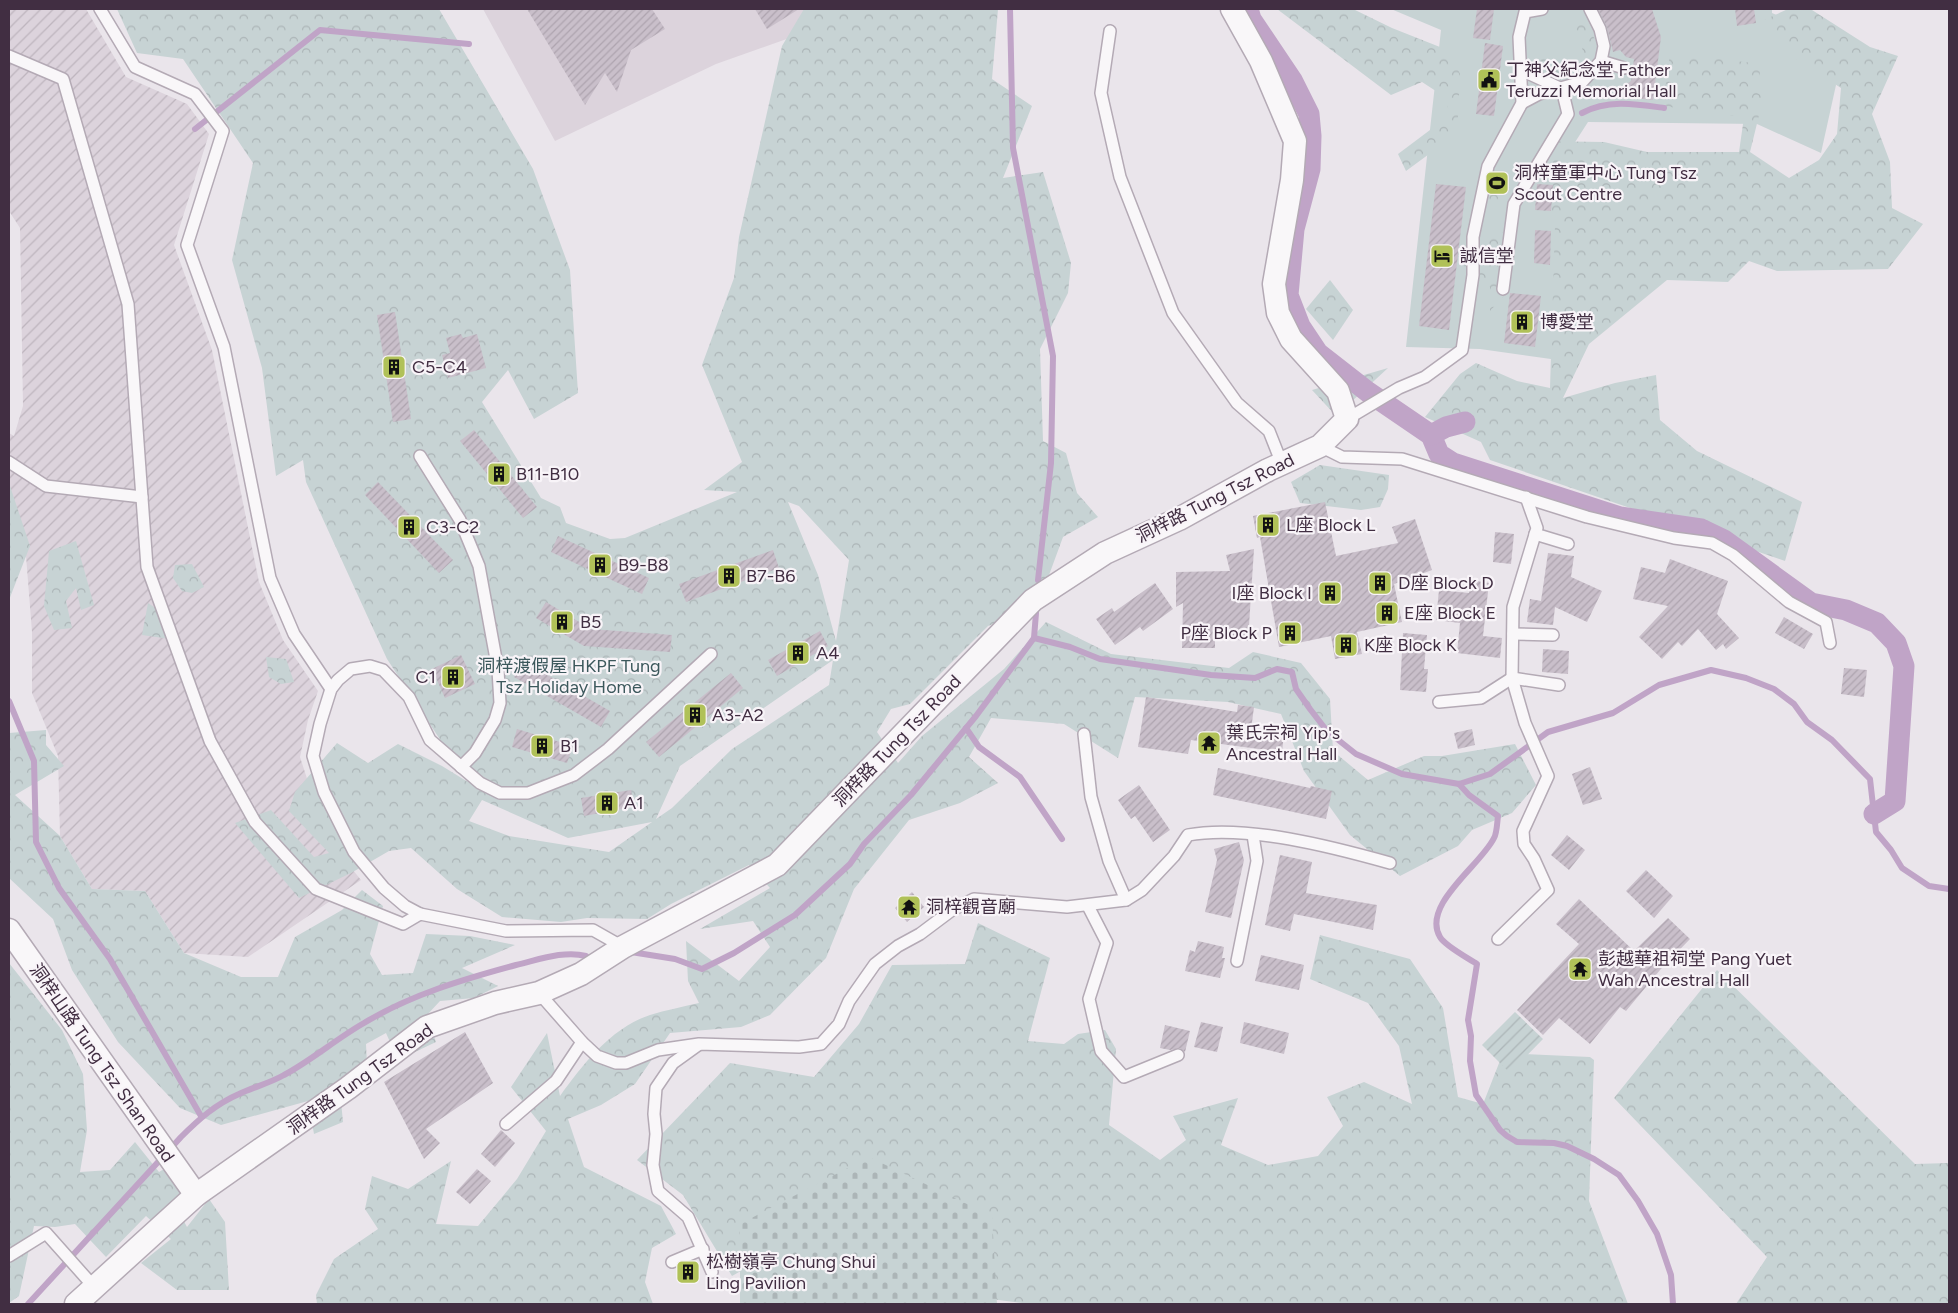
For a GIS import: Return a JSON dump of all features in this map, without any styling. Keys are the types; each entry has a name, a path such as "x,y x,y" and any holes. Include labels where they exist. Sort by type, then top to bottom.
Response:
{"street":[{"path":"1232,9 1261,61 1294,141 1292,180 1274,284 1278,313 1291,339 1338,391 1353,414"},
{"name":"洞梓路 Tung Tsz Road","path":"76,1304 196,1195 341,1094 428,1027 495,1003 539,993 581,974 623,947 777,865 1033,600 1105,553 1179,519 1320,446 1353,414"},
{"name":"洞梓山路 Tung Tsz Shan Road","path":"9,930 196,1195"}],"lane":[{"path":"100,9 135,68 195,94 223,131 187,245 224,347 270,578 294,634 332,689"},
{"path":"1353,414 1399,388 1425,377 1462,350 1473,275 1473,237 1488,166 1522,103 1519,37 1522,10 1542,9"},
{"path":"1522,103 1539,94 1582,82 1601,61 1604,46 1600,29 1590,9"},
{"path":"1110,30 1100,93 1120,177 1174,313 1237,403 1269,431 1282,464"},
{"path":"9,56 63,79 128,304 147,567 210,742 255,822 316,889 402,924 420,914"},
{"path":"1601,61 1624,68"},
{"path":"1521,70 1562,89"},
{"path":"1504,289 1514,204 1568,114 1562,89"},
{"path":"1320,446 1342,458 1402,459 1595,519 1674,538 1712,543 1732,555 1789,602 1826,622 1830,643"},
{"path":"420,456 460,520 479,566 498,670 500,703 495,720 475,753 461,767"},
{"path":"9,462 46,486 142,497"},
{"path":"1498,939 1548,890 1534,859 1524,844 1523,831 1548,776 1525,722 1512,678 1513,607 1537,528 1526,498"},
{"path":"1535,534 1568,544"},
{"path":"1513,634 1553,634"},
{"path":"623,947 593,930 506,931 420,914 405,906 384,888 354,852 324,792 313,756 320,724 332,689 351,669 370,666 383,670 409,697 430,740 480,783 500,794 535,791 574,775 608,749 711,654"},
{"path":"1439,702 1481,698 1512,678 1559,685"},
{"path":"1084,734 1091,797 1109,861 1126,900"},
{"path":"539,993 582,1042 597,1056 616,1062 626,1063 658,1050 699,1044 799,1048 821,1044 839,1024 849,1000 875,964 898,946 920,934 952,910 974,899 1067,907 1126,900 1142,890 1174,856 1188,835 1208,831 1253,835 1337,848 1390,863"},
{"path":"1237,961 1257,861 1253,835"},
{"path":"1088,906 1107,943 1090,999 1101,1051 1124,1077 1178,1055"},
{"path":"506,1124 556,1081 582,1042"},
{"path":"699,1044 673,1063 656,1088 654,1114 656,1134 653,1165 658,1191 684,1212 703,1249 712,1272"},
{"path":"9,1256 46,1233 95,1288"},
{"path":"672,1262 703,1249"}],"shaded area":[{"path":"9,9 86,9 126,77 187,104 209,134 174,245 212,350 259,582 283,640 318,691 308,720 300,757 313,797 344,859 361,880 248,957 184,953 145,891 92,889 60,836 58,756 32,693 32,632 25,543 9,503 9,433 14,436 23,406 20,228 9,211"},
{"path":"483,9 859,9 860,13 716,64 555,141"}],"green space":[{"name":"洞梓渡假屋 HKPF Tung Tsz Holiday Home","path":"117,9 439,9 533,169 570,270 578,393 534,419 508,370 482,402 541,498 560,507 566,523 610,539 625,538 737,492 704,490 742,462 702,365 734,278 739,237 782,46 804,9 998,9 992,79 1032,106 1003,178 1043,172 1071,263 1068,293 1040,349 1043,441 1066,453 1077,493 1098,517 1063,537 1045,586 1032,610 988,626 910,704 891,709 877,732 898,763 922,736 1004,669 1046,622 1111,654 1229,668 1253,652 1301,663 1330,699 1333,751 1368,780 1424,756 1442,756 1515,744 1536,785 1512,813 1472,830 1458,846 1400,876 1350,835 1304,771 1281,714 1228,702 1135,697 1118,758 1064,724 991,718 969,757 998,783 960,803 909,820 854,889 826,958 770,1015 741,1027 670,1033 635,1084 601,1105 568,1119 584,1167 661,1206 676,1234 652,1248 645,1282 653,1304 317,1304 316,1295 334,1259 378,1229 365,1209 372,1176 408,1189 451,1161 436,1224 478,1226 517,1179 546,1131 511,1087 547,1033 560,1096 599,1048 623,1029 650,1015 699,1003 688,981 686,941 739,981 770,947 753,921 700,929 770,888 749,865 671,904 647,919 587,918 561,922 502,917 457,889 411,848 389,851 351,873 299,898 235,823 271,810 314,857 329,853 289,811 295,792 337,743 368,763 398,744 442,766 468,782 387,659 306,482 303,460 276,476 262,368 232,260 253,163 183,59 137,53","holes":["788,502 799,506 849,560 836,641 818,575","833,660 829,685 732,749 672,808 656,819 680,766","482,800 568,838 652,822 609,852 509,836 469,821"]},
{"path":"1277,9 1353,9 1392,28 1450,51 1460,74 1458,117 1440,146 1406,171 1398,154 1450,115 1445,97 1422,82 1391,95"},
{"name":"洞梓童軍中心 Tung Tsz Scout Centre","path":"1391,9 1772,9 1772,13 1825,36 1836,85 1821,153 1757,124 1588,122 1561,164 1558,360 1480,349 1406,347 1441,30"},
{"path":"1788,9 1812,10 1870,47 1898,56 1872,114 1890,162 1892,208 1923,224 1888,269 1777,271 1749,261 1728,282 1667,280 1589,344 1563,398 1615,383 1656,375 1660,420 1697,451 1802,502 1785,561 1490,460 1481,442 1425,417 1460,374 1476,363 1517,381 1550,388 1555,225 1536,141 1604,142 1647,152 1739,152 1744,117 1663,106 1670,53 1761,64 1757,93 1764,95 1750,152 1789,178 1819,160 1837,134 1841,88 1793,57 1764,20"},
{"path":"1577,13 1597,42 1578,91 1555,102 1526,86 1539,57 1565,66 1584,54 1574,24"},
{"path":"1503,168 1511,193 1496,211 1475,172"},
{"path":"1488,232 1506,233 1513,286 1490,311 1490,287 1461,268"},
{"path":"1330,280 1353,310 1333,340 1306,309"},
{"path":"1388,368 1350,403 1338,418 1312,390"},
{"path":"1320,465 1389,475 1388,489 1380,507 1361,510 1300,503 1291,482"},
{"path":"9,483 30,546 9,600"},
{"path":"76,541 94,605 81,610 76,588 66,601 72,628 54,630 44,606 49,551"},
{"path":"192,564 204,587 192,593 182,591 173,578 175,565"},
{"path":"148,603 173,620 170,639 142,635"},
{"path":"266,657 286,659 294,682 281,684 269,677"},
{"path":"46,730 46,745 64,766 15,795 60,836 92,889 145,891 184,953 241,977 278,977 295,937 342,910 362,890 383,906 370,954 382,975 413,973 426,934 470,936 515,945 462,968 498,986 474,998 440,1001 427,1015 436,1042 398,1060 386,1033 366,1044 368,1085 339,1081 343,1122 314,1134 308,1101 221,1125 180,1108 118,1042 72,970 53,919 9,878 9,733"},
{"path":"978,923 1050,958 1028,1041 1064,1044 1078,1034 1105,1030 1116,1049 1109,1125 1160,1160 1186,1140 1173,1116 1238,1098 1221,1145 1268,1165 1318,1156 1343,1126 1327,1097 1364,1082 1412,1104 1399,1046 1368,1003 1310,979 1320,935 1410,959 1443,1008 1458,1097 1483,1104 1503,1053 1590,1057 1594,1060 1589,1201 1628,1304 1030,1304 975,1297 840,1215 732,1276 683,1195 637,1160 730,1063 814,1077 859,1024 892,965 965,964"},
{"path":"9,963 62,1030 83,1074 87,1130 80,1172 110,1170 135,1142 159,1172 181,1159 193,1170 175,1205 187,1227 209,1199 225,1222 229,1290 177,1290 141,1263 171,1239 146,1216 106,1257 75,1224 55,1227 34,1226 19,1296 9,1303"},
{"path":"1717,970 1915,1164 1949,1163 1949,1304 1736,1304 1767,1257 1614,1098"},
{"path":"1515,1012 1543,1039 1510,1073 1482,1045"},
{"path":"869,1157 992,1216 997,1304 740,1304 740,1224"}],"building":[{"path":"527,9 652,9 665,29 631,50 617,92 605,73 585,105"},
{"path":"755,9 799,9 767,29"},
{"path":"1477,9 1494,9 1490,40 1473,38"},
{"path":"1598,9 1652,9 1661,37 1653,100 1611,96 1631,81 1634,59 1626,57 1620,50 1613,52 1607,27"},
{"path":"1735,9 1754,9 1756,23 1737,26"},
{"name":"丁神父紀念堂 Father Teruzzi Memorial Hall","path":"1485,43 1503,46 1494,116 1476,114"},
{"name":"誠信堂","path":"1436,184 1466,187 1449,330 1419,326"},
{"path":"1537,184 1553,185 1551,211 1535,210"},
{"path":"1535,230 1551,231 1550,265 1534,263"},
{"name":"博愛堂","path":"1510,293 1541,296 1535,347 1504,343"},
{"name":"C5-C4","path":"395,312 411,419 393,422 377,315"},
{"path":"461,334 463,338 477,334 486,368 448,378 442,355 450,353 446,338"},
{"name":"B11-B10","path":"474,430 537,507 523,518 460,441"},
{"name":"C3-C2","path":"378,482 453,560 439,573 365,495"},
{"path":"1325,502 1336,556 1398,543 1392,527 1415,519 1432,570 1394,584 1402,622 1357,632 1362,654 1335,659 1331,636 1279,647 1260,537 1257,538 1253,516"},
{"path":"1495,532 1514,534 1511,564 1493,562"},
{"name":"B9-B8","path":"558,536 649,578 642,594 551,552"},
{"path":"1254,549 1248,641 1215,638 1215,648 1182,648 1183,603 1176,607 1176,572 1230,571 1226,555"},
{"name":"B7-B6","path":"773,550 779,568 686,602 679,584"},
{"path":"1548,553 1574,556 1571,577 1602,591 1587,622 1555,607 1553,625 1527,622 1530,599 1541,601"},
{"path":"1670,559 1728,581 1717,614 1739,638 1726,649 1723,644 1716,650 1698,629 1682,646 1678,642 1662,659 1639,637 1668,606 1633,599 1641,567 1665,573"},
{"path":"1471,580 1489,583 1483,636 1502,638 1500,658 1457,653 1460,623 1436,620 1439,590 1469,593"},
{"path":"1155,583 1173,609 1143,631 1140,627 1115,645 1096,619 1112,608 1114,612"},
{"path":"546,602 591,629 672,635 670,652 584,646 536,618"},
{"path":"1784,617 1813,634 1804,649 1775,633"},
{"name":"A4","path":"820,631 828,646 777,676 768,660"},
{"path":"1403,633 1427,635 1424,669 1428,669 1426,692 1400,690"},
{"path":"1543,649 1569,651 1568,674 1542,672"},
{"name":"C1","path":"461,655 475,684 445,698 432,669"},
{"path":"523,661 610,711 601,727 514,677"},
{"path":"1844,668 1867,670 1864,697 1841,694"},
{"name":"A3-A2","path":"731,673 743,688 659,757 646,742"},
{"path":"1146,697 1237,712 1238,705 1254,707 1251,730 1284,734 1282,752 1191,740 1188,754 1138,747"},
{"name":"B1","path":"517,729 573,746 567,763 512,747"},
{"path":"1472,729 1475,745 1458,749 1454,733"},
{"path":"1590,767 1602,799 1583,805 1572,774"},
{"path":"1218,768 1332,791 1326,819 1213,795"},
{"path":"1139,785 1170,830 1153,842 1135,816 1131,819 1118,800"},
{"name":"A1","path":"631,790 634,807 584,816 581,798"},
{"path":"1567,835 1585,850 1569,870 1551,855"},
{"path":"1239,842 1244,860 1231,918 1205,912 1217,860 1214,849"},
{"path":"1280,855 1312,862 1306,893 1377,905 1373,930 1294,914 1290,931 1265,925"},
{"path":"1646,870 1673,896 1654,918 1626,891"},
{"name":"洞梓觀音廟","path":"912,892 924,907 907,922 895,908"},
{"path":"1579,899 1634,951 1668,918 1690,939 1660,970 1626,1011 1620,1007 1590,1044 1559,1018 1543,1035 1517,1010 1579,944 1556,924"},
{"path":"1198,941 1224,947 1222,958 1225,958 1220,978 1185,971 1190,950 1195,952"},
{"path":"1261,955 1304,965 1299,990 1255,981"},
{"path":"1201,1022 1223,1027 1217,1052 1194,1047"},
{"path":"1244,1022 1289,1033 1284,1054 1240,1043"},
{"path":"1165,1025 1190,1031 1185,1052 1180,1048 1170,1050 1160,1048"},
{"path":"465,1032 493,1083 426,1129 440,1143 424,1159 384,1082"},
{"path":"501,1130 515,1143 495,1167 481,1154"},
{"path":"477,1169 491,1181 470,1204 456,1192"}],"waterway":[{"path":"1010,9 1013,148 1053,356 1051,463 1038,580"},
{"path":"1248,9 1251,19 1292,80 1309,114 1311,136 1310,169 1294,229 1288,295 1300,326 1318,353 1368,392 1431,435 1439,454 1453,463 1620,517 1701,529 1724,540 1811,603 1846,610 1877,623 1896,643 1904,666 1895,801 1874,814"},
{"path":"195,129 320,30 469,44"},
{"path":"1582,113 1612,104 1633,104 1664,108"},
{"path":"1431,435 1446,427 1465,422"},
{"path":"631,952 675,959 702,969 734,953 795,915 850,864 864,844 911,795 976,716 1034,638 1036,613"},
{"path":"1034,638 1070,647 1100,659 1211,675 1255,678 1277,669 1292,672 1296,689 1327,731 1356,754 1402,774 1459,784 1490,774 1548,732 1613,713 1659,685 1711,670 1746,678 1774,689 1794,704 1807,722 1832,740 1870,779 1876,832 1891,850 1902,868 1929,886 1949,889"},
{"path":"9,701 34,761 36,842 59,888 110,959 201,1116"},
{"path":"966,728 979,747 1020,777 1062,839"},
{"path":"1459,784 1469,795 1498,816 1494,838 1445,899 1436,925 1443,940 1477,964 1468,1020 1471,1036 1470,1061 1476,1095 1500,1130 1517,1142 1554,1143 1567,1146 1594,1159 1619,1175 1638,1201 1657,1234 1671,1275 1673,1304"},
{"path":"28,1304 181,1137 201,1118 223,1102 284,1075 364,1023 419,996 477,976 542,958 569,954 586,956"}],"place":[{"name":"丁神父紀念堂 Father Teruzzi Memorial Hall","path":"1489,80"},
{"name":"洞梓童軍中心 Tung Tsz Scout Centre","path":"1497,183"},
{"name":"誠信堂","path":"1442,256"},
{"name":"博愛堂","path":"1522,322"},
{"name":"C5-C4","path":"394,367"},
{"name":"B11-B10","path":"499,474"},
{"name":"L座 Block L","path":"1268,525"},
{"name":"C3-C2","path":"409,527"},
{"name":"B9-B8","path":"600,565"},
{"name":"B7-B6","path":"729,576"},
{"name":"D座 Block D","path":"1380,583"},
{"name":"I座 Block I","path":"1330,593"},
{"name":"E座 Block E","path":"1387,613"},
{"name":"B5","path":"562,622"},
{"name":"P座 Block P","path":"1290,633"},
{"name":"K座 Block K","path":"1346,645"},
{"name":"A4","path":"798,653"},
{"name":"C1","path":"453,677"},
{"name":"A3-A2","path":"695,715"},
{"name":"葉氏宗祠 Yip's Ancestral Hall","path":"1209,743"},
{"name":"B1","path":"542,746"},
{"name":"A1","path":"607,803"},
{"name":"洞梓觀音廟","path":"909,907"},
{"name":"彭越華祖祠堂 Pang Yuet Wah Ancestral Hall","path":"1580,969"},
{"name":"松樹嶺亭 Chung Shui Ling Pavilion","path":"688,1272"}]}
